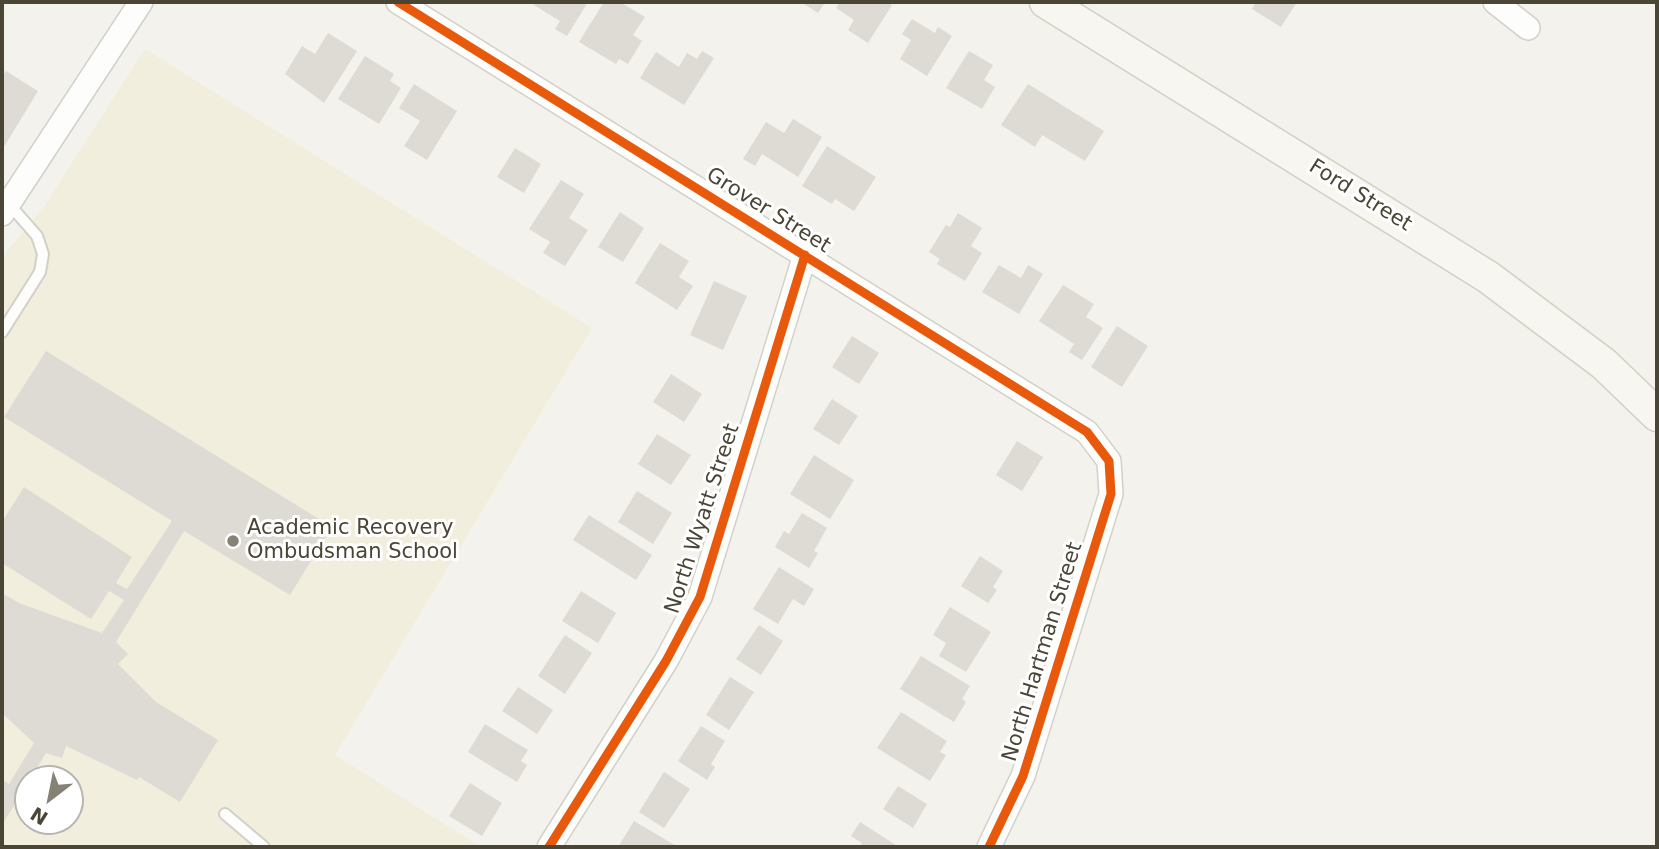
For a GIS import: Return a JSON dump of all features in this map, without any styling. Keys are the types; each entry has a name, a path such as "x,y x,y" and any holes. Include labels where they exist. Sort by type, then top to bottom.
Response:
{"main road":[{"name":"Ford Street","path":"1062,6 1488,276 1604,365 1657,415"}],"street":[{"path":"4,211 141,2"},
{"name":"Grover Street","path":"398,2 1087,432 1109,461"},
{"path":"1495,2 1528,28"},
{"name":"North Wyatt Street","path":"549,847 666,661 700,597 804,255"},
{"name":"North Hartman Street","path":"989,847 1023,776 1111,494 1109,461"}],"lane":[{"path":"2,332 40,272 43,254 37,236 4,211"},
{"path":"225,814 264,847"}],"shaded area":[{"name":"Academic Recovery Ombudsman School","path":"145,49 592,328 335,755 481,847 2,847 2,258 45,205"}],"building":[{"path":"536,2 588,2 567,36 555,29 560,21 534,5"},
{"path":"604,2 620,2 645,17 633,35 642,41 628,64 619,59 616,64 579,42"},
{"path":"801,2 825,2 818,13"},
{"path":"840,2 886,2 892,5 868,43 848,30 854,20 836,8"},
{"path":"1256,2 1297,2 1281,27 1252,9"},
{"path":"912,19 935,33 938,27 952,36 927,76 900,59 911,40 902,34"},
{"path":"328,33 357,51 324,103 285,74 302,46 315,54"},
{"path":"702,51 714,58 684,105 640,78 656,52 679,67 687,53 697,59"},
{"path":"969,51 993,65 984,80 995,87 982,109 946,88"},
{"path":"365,56 394,74 390,81 401,88 379,124 338,99"},
{"path":"6,71 38,91 2,150 2,77"},
{"path":"414,84 457,111 427,160 404,146 420,121 399,108"},
{"path":"1028,84 1104,131 1085,161 1042,135 1035,147 1001,125"},
{"path":"793,119 822,137 798,177 762,154 755,166 743,159 766,122 784,133"},
{"path":"827,146 876,177 854,211 835,199 832,204 802,186"},
{"path":"515,148 541,164 524,193 497,177"},
{"path":"561,180 584,194 569,218 588,230 565,266 543,253 550,242 529,229"},
{"path":"620,212 644,228 623,262 598,247"},
{"path":"958,213 982,228 971,246 982,253 965,281 937,264 940,259 929,252 946,225 950,227"},
{"path":"660,243 689,261 679,277 693,286 677,310 635,283"},
{"path":"999,265 1021,278 1028,265 1043,274 1019,314 982,292"},
{"path":"714,281 747,296 723,350 690,335"},
{"path":"1063,285 1094,304 1086,317 1103,328 1082,360 1069,352 1074,344 1039,321"},
{"path":"1117,326 1148,346 1122,387 1091,367"},
{"path":"852,336 879,353 859,384 832,367"},
{"path":"46,351 332,527 290,595 184,531 116,642 128,654 118,664 156,702 218,740 180,802 139,777 137,780 66,746 62,758 46,753 39,765 21,765 34,743 2,713 2,593 19,603 102,633 124,600 109,591 91,619 2,563 2,522 24,487 132,557 116,583 127,589 172,521 4,417"},
{"path":"671,374 702,394 684,422 653,402"},
{"path":"832,399 858,416 839,445 813,429"},
{"path":"657,434 691,455 671,485 638,464"},
{"path":"1017,441 1043,457 1022,491 996,475"},
{"path":"814,455 854,480 830,519 790,494"},
{"path":"637,491 672,513 653,544 618,522"},
{"path":"802,513 827,528 814,551 818,553 809,568 775,547 784,531 789,534"},
{"path":"589,515 652,555 636,580 573,540"},
{"path":"980,556 1003,571 993,587 997,590 988,603 961,586"},
{"path":"779,567 814,589 804,606 793,599 778,624 753,609"},
{"path":"581,591 616,613 598,643 562,621"},
{"path":"950,607 991,632 966,672 939,656 946,643 933,635"},
{"path":"759,625 783,641 761,675 736,659"},
{"path":"565,635 592,653 565,694 538,676"},
{"path":"921,656 970,686 962,699 966,702 954,722 900,689"},
{"path":"730,677 754,692 729,730 706,715"},
{"path":"518,687 553,710 537,734 502,711"},
{"path":"901,712 947,741 940,752 946,755 930,781 877,748"},
{"path":"485,724 528,750 521,761 527,765 517,782 468,752"},
{"path":"701,726 725,741 711,764 715,767 707,780 678,761"},
{"path":"664,772 690,789 664,828 639,812"},
{"path":"14,776 14,805 2,825 2,780 9,784"},
{"path":"470,783 502,803 482,836 449,816"},
{"path":"898,786 927,804 913,828 883,809"},
{"path":"634,821 678,847 618,847"},
{"path":"860,822 899,847 859,847 862,843 851,836"}],"cycle path":[{"path":"398,2 1087,432 1109,461 1111,494 1023,776 989,847"},
{"path":"549,847 666,661 700,597 805,255"}],"place":[{"name":"Academic Recovery Ombudsman School","path":"233,541"}]}
